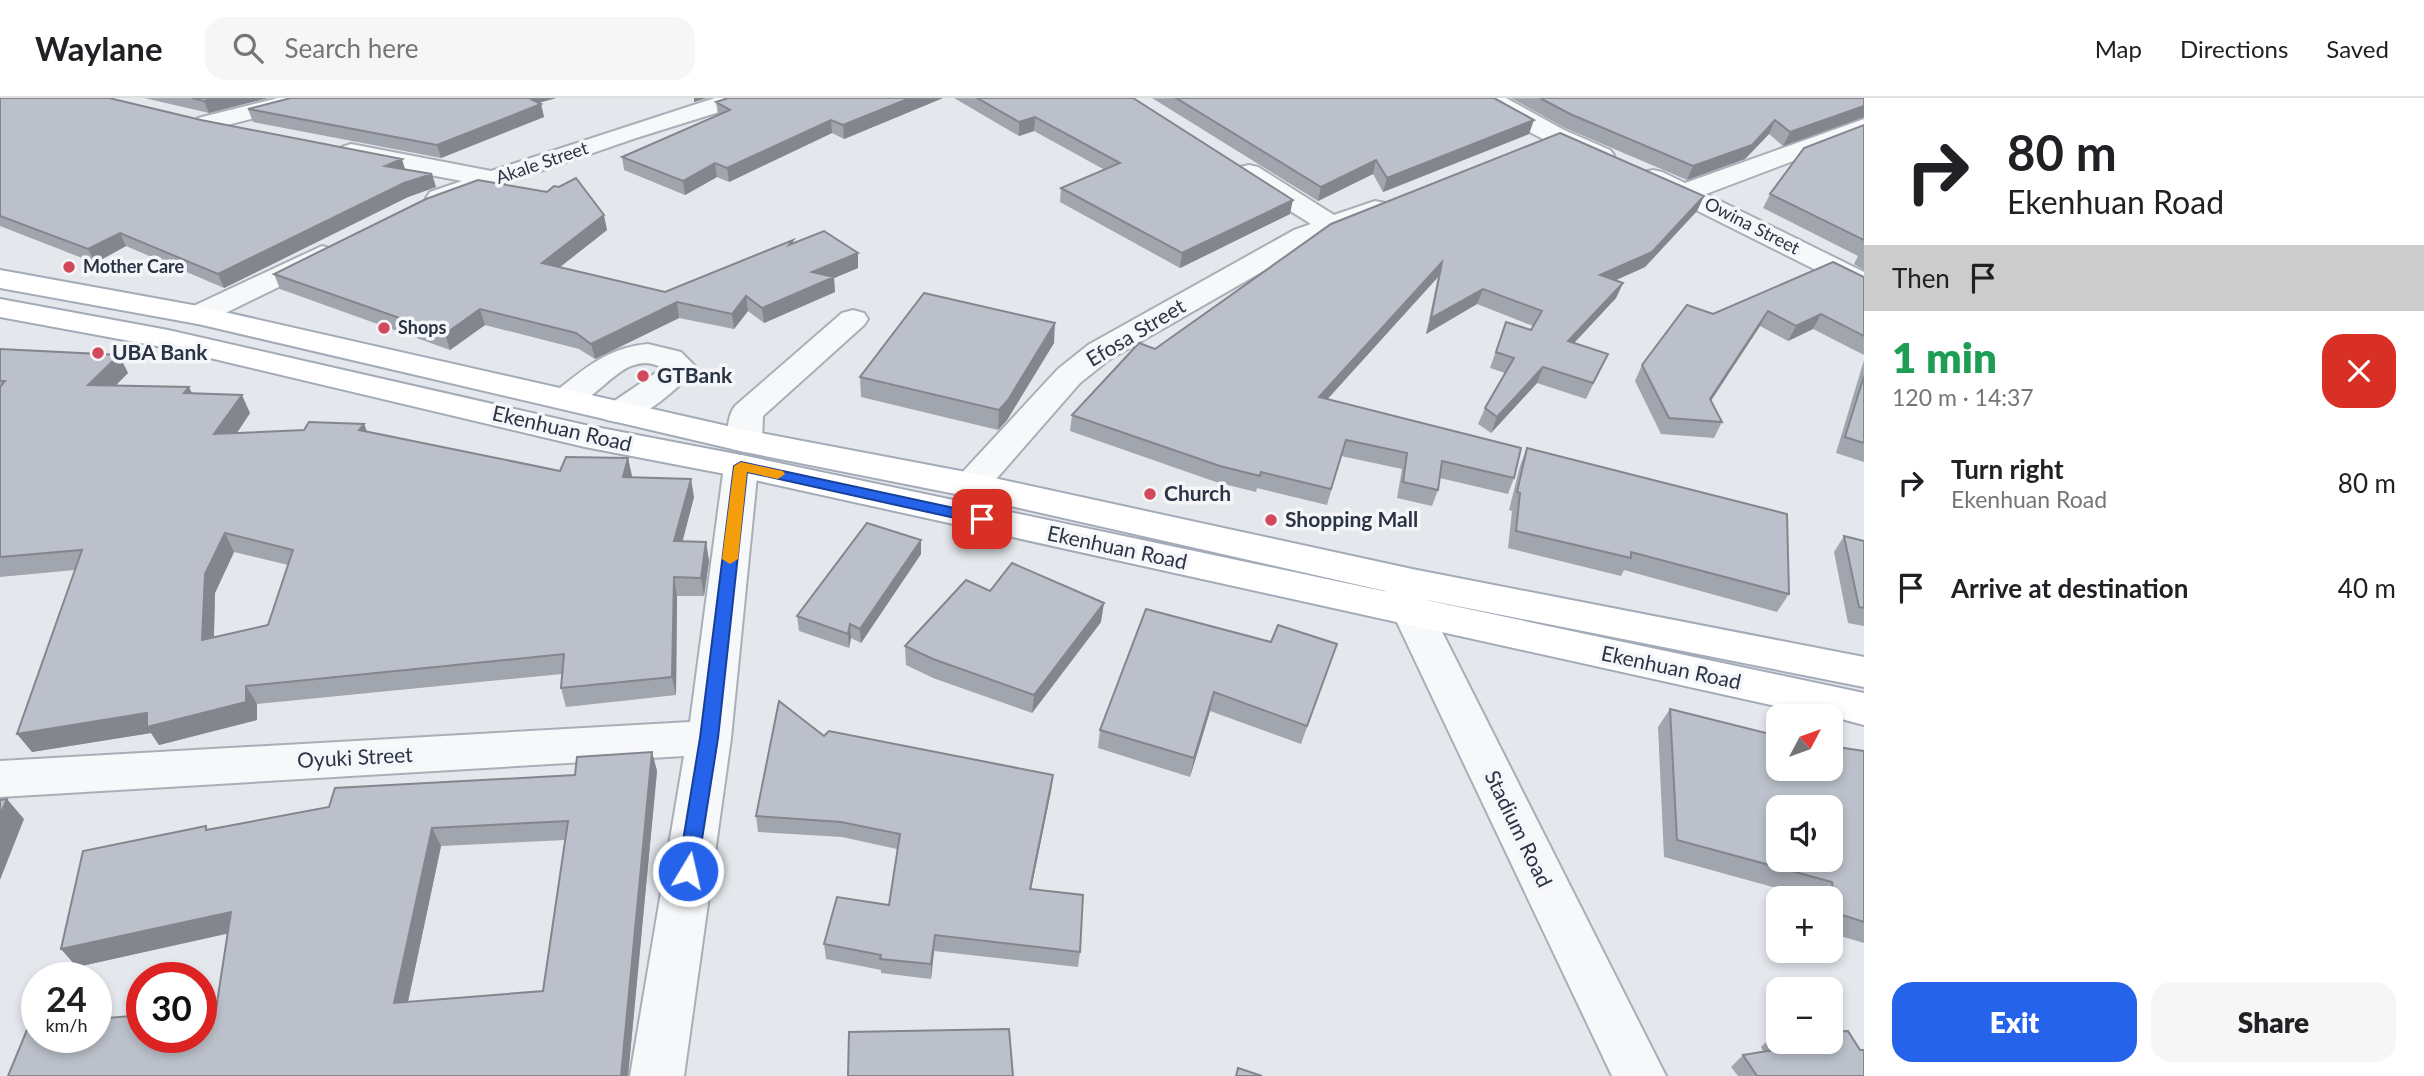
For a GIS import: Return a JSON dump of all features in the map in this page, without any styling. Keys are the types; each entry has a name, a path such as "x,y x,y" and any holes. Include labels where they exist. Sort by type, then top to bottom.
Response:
{"main road":[{"name":"Ekenhuan Road","path":"0,279 198,315 567,399 620,413 743,453 1406,596 1864,672"},
{"name":"Ekenhuan Road","path":"0,308 168,339 585,436 743,453 971,485 1864,709"}],"street":[{"path":"207,123 307,98"},
{"name":"Akale Street","path":"419,205 740,98"},
{"name":"Owina Street","path":"1488,98 1555,135 1686,192 1864,283"},
{"path":"182,118 261,134"},
{"path":"1686,192 1864,126"},
{"path":"1518,150 1555,135"},
{"path":"330,147 494,180"},
{"path":"1232,162 1334,226"},
{"name":"Efosa Street","path":"971,485 1069,376 1099,352 1304,236 1395,201"},
{"path":"198,315 347,242"},
{"path":"657,1076 709,738 747,413 853,319"},
{"path":"567,399 617,360 631,353 649,352 674,360 680,367 674,375 620,413"},
{"name":"Stadium Road","path":"1406,596 1639,1076"},
{"name":"Oyuki Street","path":"0,779 709,738"}],"building":[{"path":"0,98 109,98 201,120 402,159 385,166 432,174 404,183 218,274 120,233 88,249 0,216"},
{"path":"192,98 214,98 204,101"},
{"path":"291,98 529,98 541,104 437,145 248,109"},
{"path":"728,98 910,98 843,125 831,120 727,168 715,163 683,181 622,157 730,110 716,102"},
{"path":"977,98 1133,98 1293,200 1182,253 1061,188 1120,163 1035,117 1019,122"},
{"path":"1176,98 1494,98 1534,120 1387,178 1376,160 1321,187"},
{"path":"1540,98 1864,98 1864,106 1790,132 1775,120 1752,145 1693,166 1570,114"},
{"path":"1864,125 1864,240 1770,194 1804,148"},
{"path":"1560,133 1704,196 1652,252 1600,275 1623,283 1568,341 1608,354 1593,383 1543,367 1497,417 1485,408 1514,358 1496,352 1506,322 1531,330 1542,311 1483,289 1431,318 1442,262 1319,397 1521,448 1514,478 1442,461 1438,490 1403,482 1407,453 1346,440 1331,489 1261,472 1260,476 1220,466 1072,415 1139,343 1155,349 1331,224"},
{"path":"576,178 604,215 542,263 665,292 793,240 789,245 824,231 858,253 812,272 834,277 762,308 746,296 732,314 677,302 591,344 576,333 480,309 445,334 274,274 426,199 478,180 547,192 554,186 559,187"},
{"path":"1833,262 1864,277 1864,336 1821,314 1796,326 1768,311 1710,399 1722,422 1669,418 1642,365 1687,305 1713,314"},
{"path":"924,293 1055,323 1008,400 999,410 860,377"},
{"path":"0,349 119,355 88,385 189,387 184,393 242,395 214,434 304,430 309,422 364,424 359,430 560,471 566,457 628,458 623,477 691,479 674,541 706,542 701,578 674,577 672,677 561,688 564,654 246,686 246,702 147,727 147,713 17,734 82,550 0,557 0,387 5,381 0,381","holes":["225,533 293,550 268,625 202,640 205,574"]},
{"path":"1864,376 1864,443 1845,437"},
{"path":"1527,448 1787,514 1789,594 1631,552 1631,558 1516,531 1520,493 1517,492"},
{"path":"867,523 921,540 860,629 850,624 848,634 797,616"},
{"path":"1844,536 1864,541 1864,608 1859,607"},
{"path":"1012,563 1104,603 1034,695 933,659 905,646 966,580 990,591"},
{"path":"1146,609 1271,642 1278,625 1337,644 1307,726 1214,692 1194,758 1100,730"},
{"path":"779,701 824,736 829,731 1053,775 1030,889 1083,895 1080,952 935,935 931,964 880,959 881,955 824,944 837,897 889,905 900,834 841,822 756,816"},
{"path":"1670,709 1766,733 1766,781 1843,781 1843,748 1864,751 1864,922 1843,915 1843,886 1833,886 1832,882 1795,872 1843,872 1843,795 1766,795 1766,864 1677,840"},
{"path":"652,752 621,1076 8,1076 21,1044 21,1053 112,1053 112,1018 126,1016 126,1053 217,1053 217,1003 231,912 61,949 83,851 206,826 206,830 329,807 335,788 575,775 577,757","holes":["568,821 543,991 394,1003 432,828"]},
{"path":"7,799 0,815 0,800"},
{"path":"1009,1029 1013,1076 848,1076 849,1032"},
{"path":"1843,1031 1848,1031 1860,1050 1864,1050 1864,1076 1757,1076 1743,1055 1766,1051 1766,1054 1843,1054"},
{"path":"1238,1068 1262,1076 1236,1076"}],"slow traffic":[{"path":"730,559 741,466 778,474"}],"place":[{"name":"Mother Care","path":"69,267"},
{"name":"Shops","path":"384,328"},
{"name":"UBA Bank","path":"98,353"},
{"name":"GTBank","path":"643,376"},
{"name":"Church","path":"1150,494"},
{"name":"Shopping Mall","path":"1271,520"}],"route":[{"path":"688,871 709,738 741,466 982,519"}]}
